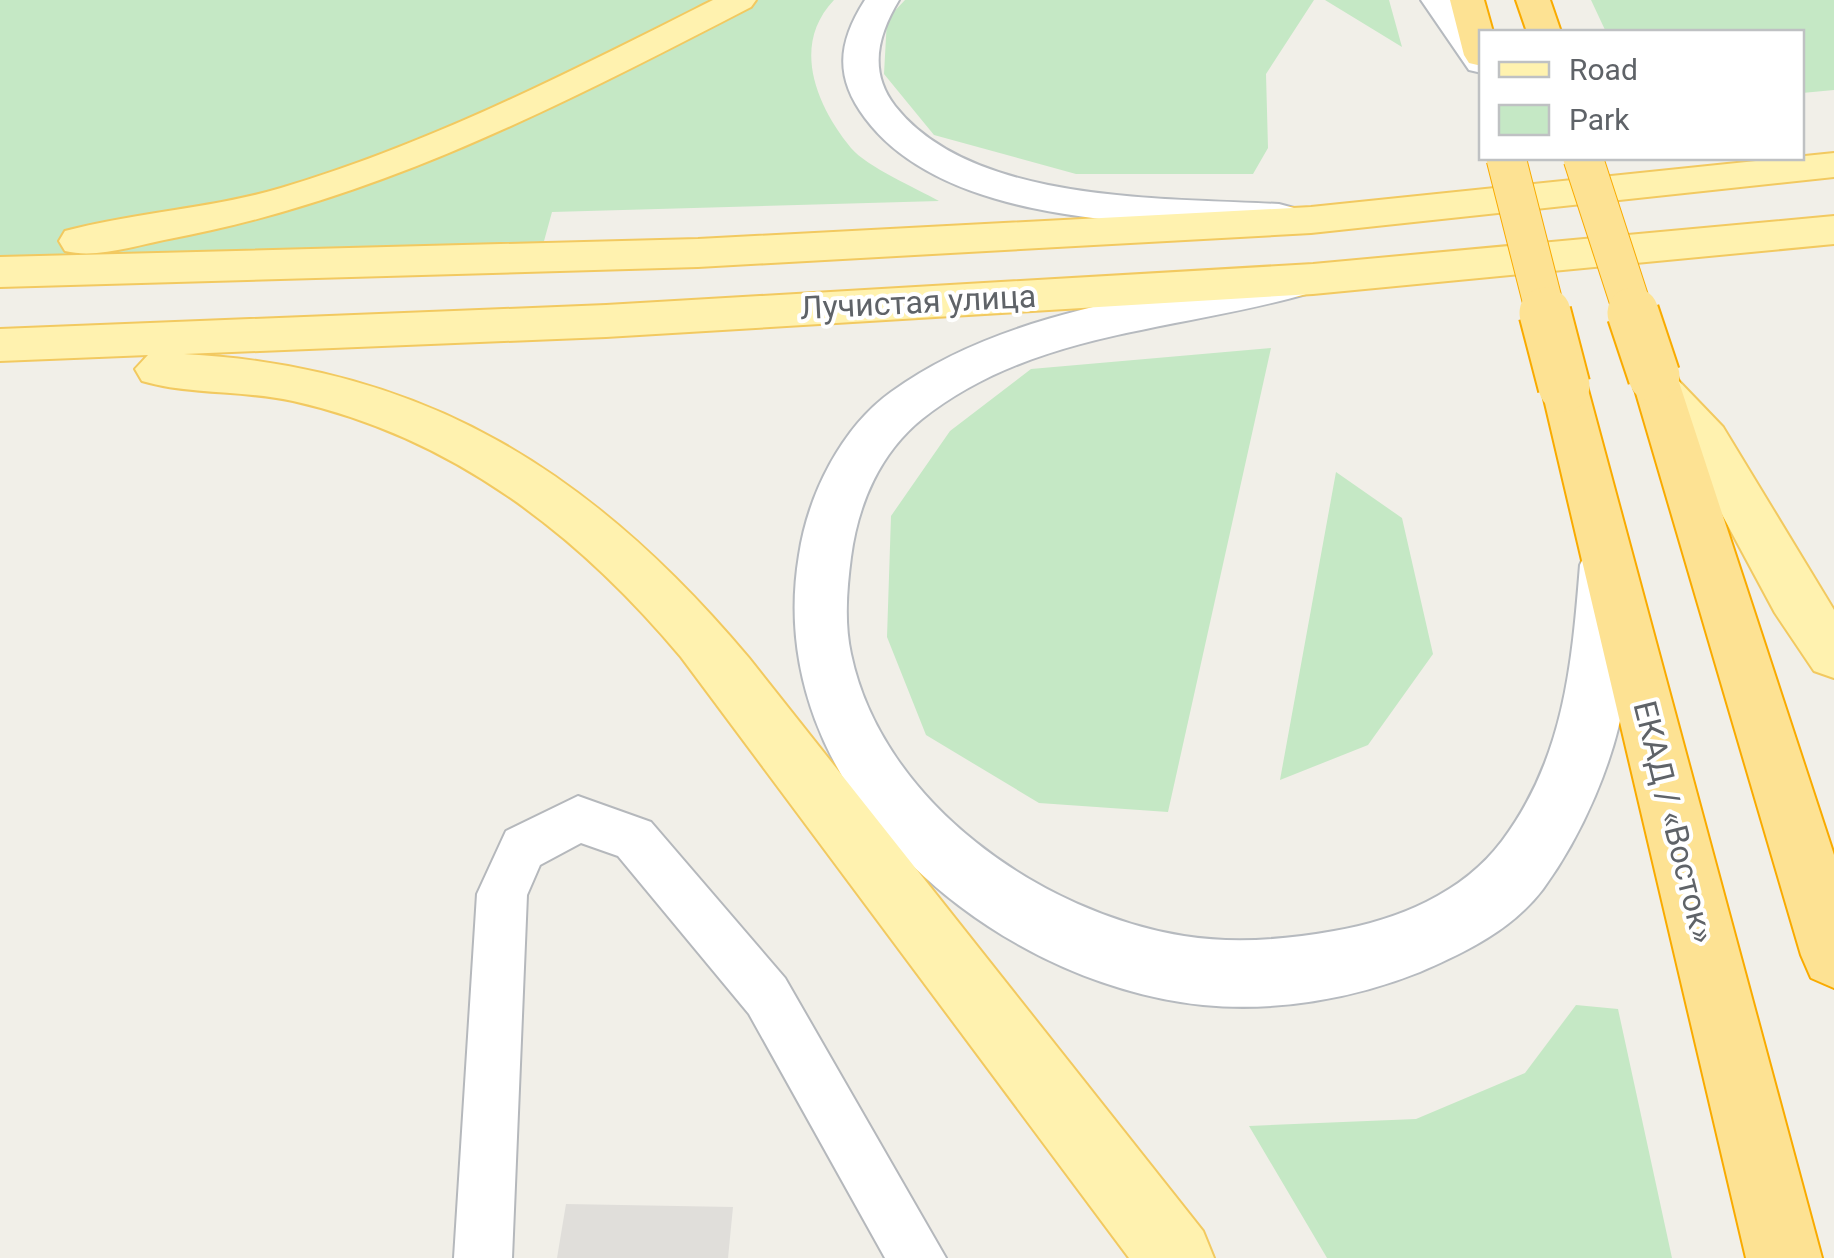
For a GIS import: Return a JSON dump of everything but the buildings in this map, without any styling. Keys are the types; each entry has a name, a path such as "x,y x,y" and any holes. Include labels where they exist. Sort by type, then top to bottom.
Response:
{"highway":[{"path":"1467,0 1479,47"},
{"path":"1533,0 1544,30"},
{"name":"ЕКАД / «Восток»","path":"1507,160 1784,1258"},
{"path":"1584,160 1834,955"}],"main road":[{"path":"0,254 210,220 364,175 482,127 740,0"},
{"path":"1545,30 1550,0"},
{"name":"Лучистая улица","path":"0,272 698,253 1312,220 1834,164"},
{"name":"Лучистая улица","path":"0,345 606,321 1313,279 1832,230"},
{"path":"0,370 192,370 350,398 411,419 491,457 577,515 642,574 753,708 1176,1258"},
{"path":"1656,383 1706,440 1794,597 1834,654"}],"street":[{"path":"882,0 860,42 860,77 885,122 944,164 998,184 1097,206 1312,220"},
{"path":"1438,0 1479,55"},
{"path":"1313,279 1012,348 959,371 904,407 869,446 848,479 833,518 825,550 819,624 839,714 867,764 905,816 961,868 1028,912 1101,948 1166,966 1286,974 1402,948 1446,926 1508,883 1544,835 1595,702 1607,557"},
{"path":"483,1258 502,894 524,848 578,819 634,838 766,996 918,1258"}],"shaded area":[{"path":"566,1204 733,1207 728,1258 557,1258"}],"green space":[{"path":"0,0 834,0 821,18 811,55 813,75 828,113 858,155 939,201 552,212 541,252 0,257"},
{"path":"905,0 1314,0 1266,74 1268,148 1253,174 1076,174 934,135 884,74 887,19"},
{"path":"1325,0 1389,0 1402,47"},
{"path":"1591,0 1834,0 1834,90 1804,93 1804,30 1605,30"},
{"path":"1271,348 1168,812 1039,803 926,735 887,637 891,516 950,431 1031,369"},
{"path":"1336,472 1402,518 1433,654 1368,745 1280,780"},
{"path":"1576,1005 1618,1009 1672,1258 1327,1258 1249,1126 1416,1119 1525,1073"}]}
